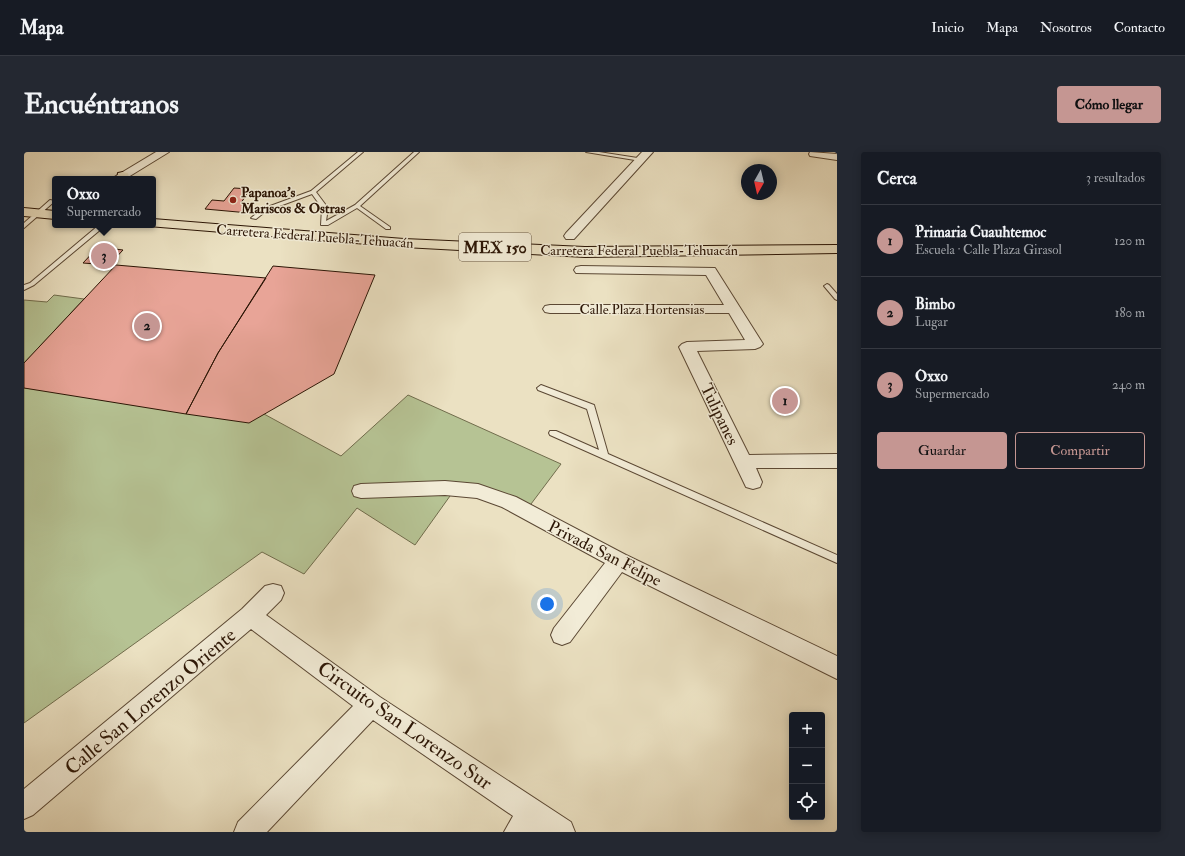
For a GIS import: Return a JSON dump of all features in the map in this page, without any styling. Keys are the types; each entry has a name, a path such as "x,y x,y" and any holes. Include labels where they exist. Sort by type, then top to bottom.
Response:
{"main road":[{"path":"31,199 52,201"},
{"name":"Carretera Federal Puebla-Tehuacán","path":"156,210 395,228"},
{"path":"31,213 52,215"},
{"name":"Carretera Federal Puebla-Tehuacán","path":"156,223 404,243 585,252 837,250"},
{"name":"Carretera Federal Puebla-Tehuacán","path":"555,236 586,236"},
{"name":"Carretera Federal Puebla-Tehuacán","path":"674,237 837,238"}],"street":[{"path":"124,176 164,152"},
{"path":"814,154 837,157"},
{"path":"570,236 644,156"},
{"path":"581,270 710,271 734,309"},
{"name":"Calle Plaza Hortensias","path":"550,309 734,309"},
{"name":"Tulipanes","path":"734,309 755,344 687,347 753,482"},
{"path":"743,462 837,461"},
{"name":"Privada San Felipe","path":"361,491 445,488 478,491 510,502 619,561 837,668"},
{"path":"562,635 619,561"},
{"name":"Calle San Lorenzo Oriente","path":"24,806 250,616 273,593"},
{"name":"Circuito San Lorenzo Sur","path":"250,616 371,705 525,822 561,832"},
{"path":"248,832 371,705"}],"lane":[{"path":"254,218 264,210 312,192 361,152"},
{"path":"312,192 325,208 325,224 357,206 417,152"},
{"path":"588,152 644,156"},
{"path":"24,226 31,213 52,202"},
{"path":"357,206 395,228"},
{"path":"24,288 32,284 99,228"},
{"path":"837,286 827,286 837,298"},
{"path":"541,388 591,407 604,454"},
{"path":"553,433 604,454 837,559"}],"green space":[{"path":"54,295 84,299 24,363 24,300 47,302"},
{"path":"24,388 264,414 341,456 408,395 561,464 522,516 473,492 455,489 415,545 357,508 304,574 262,552 24,723"}],"building":[{"name":"Papanoa's Mariscos & Ostras","path":"234,188 250,189 241,203 254,204 249,213 205,209 212,200 224,201"},
{"path":"98,247 123,250 109,265 83,263"},
{"path":"116,265 266,278 218,353 186,414 24,388 24,363"},
{"path":"273,266 375,275 334,374 249,423 186,414 218,353"}],"place":[{"name":"Papanoa's Mariscos & Ostras","path":"233,200"},
{"name":"Oxxo","path":"104,256"},
{"name":"Bimbo","path":"147,326"},
{"name":"Primaria Cuauhtemoc","path":"785,401"}]}
